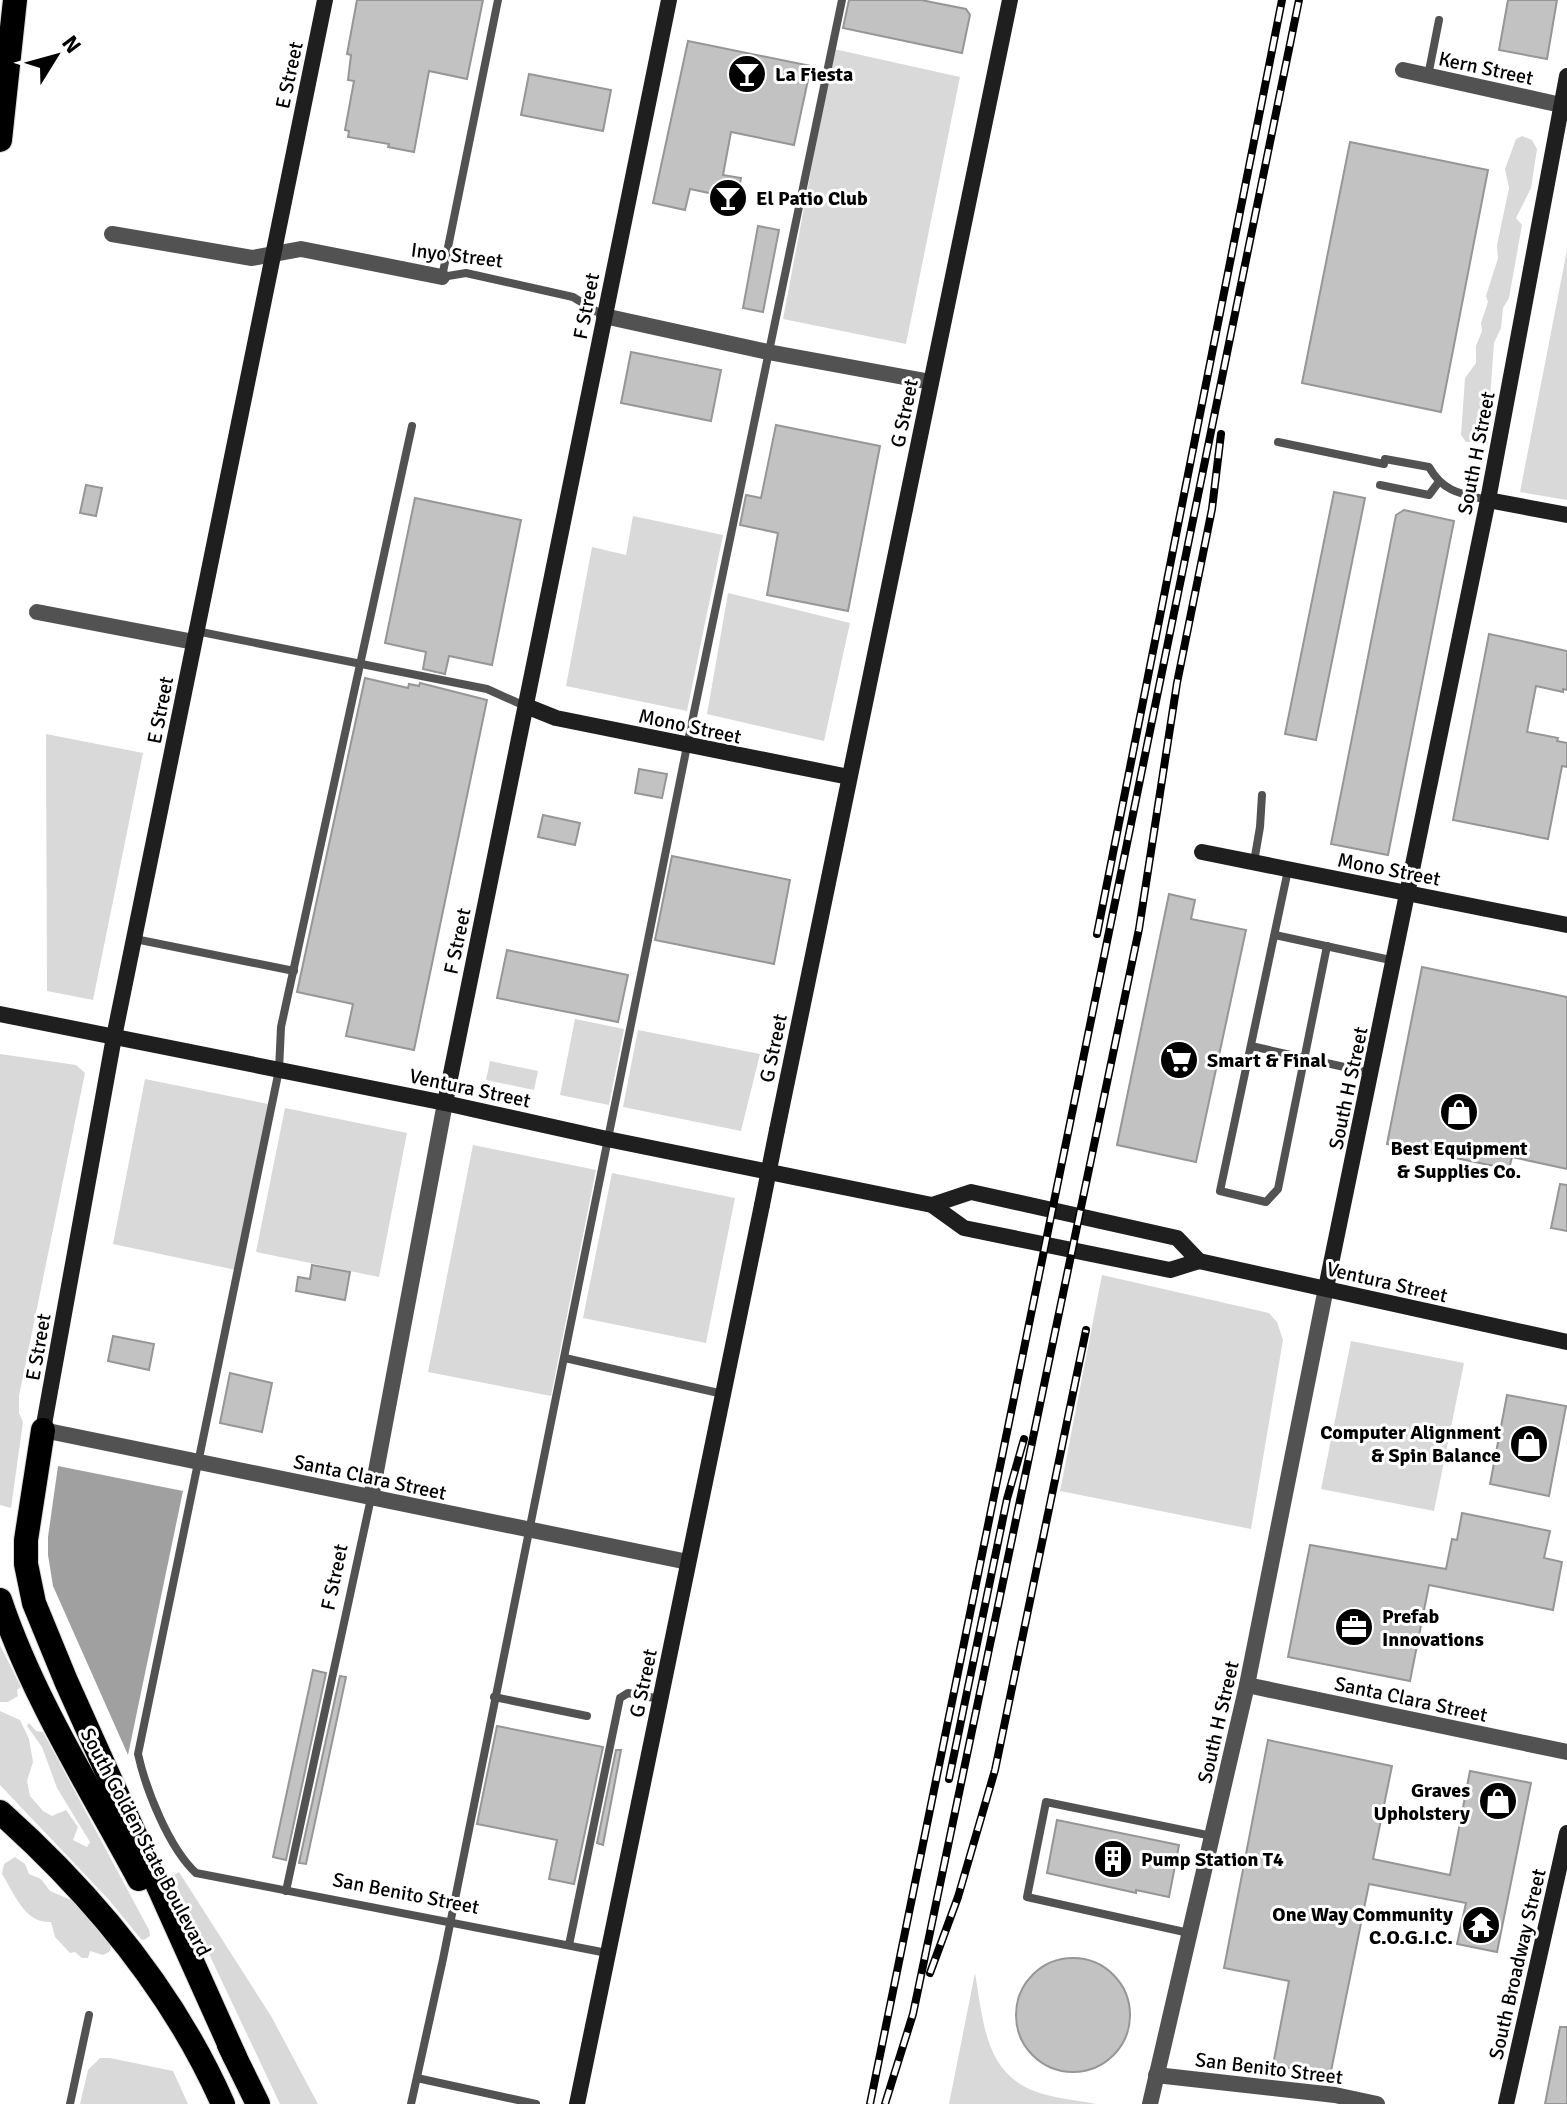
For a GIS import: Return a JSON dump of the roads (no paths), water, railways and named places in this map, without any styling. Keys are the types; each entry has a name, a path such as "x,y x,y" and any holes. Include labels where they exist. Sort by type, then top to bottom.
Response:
{"highway":[{"path":"0,48 12,0"},
{"path":"0,140 12,0"},
{"path":"43,1430 26,1540 26,1564 34,1603 235,2057"},
{"name":"South Golden State Boulevard","path":"0,1600 9,1627 49,1712 258,2104"},
{"path":"0,1812 69,1878 142,1966 189,2038 223,2104"}],"street":[{"name":"E Street","path":"43,1430 114,1037 325,0"},
{"name":"F Street","path":"371,1498 445,1103 669,0"},
{"name":"G Street","path":"577,2104 1010,0"},
{"name":"Kern Street","path":"1403,70 1561,105"},
{"name":"South H Street","path":"1150,2104 1247,1685 1488,500 1567,76"},
{"name":"Inyo Street","path":"112,234 252,258 301,249 442,277"},
{"name":"Inyo Street","path":"604,316 768,352 931,382"},
{"path":"1488,500 1567,515"},
{"path":"37,612 195,636"},
{"name":"Mono Street","path":"526,706 556,718 849,777"},
{"name":"Mono Street","path":"1202,852 1567,925"},
{"name":"Ventura Street","path":"0,1014 932,1205 964,1228 1170,1270 1199,1261 1567,1342"},
{"name":"Ventura Street","path":"932,1205 971,1192 1177,1238 1199,1261"},
{"name":"Santa Clara Street","path":"43,1430 688,1562"},
{"name":"Santa Clara Street","path":"1247,1685 1567,1752"},
{"name":"South Broadway Street","path":"1506,2104 1567,1833"},
{"name":"San Benito Street","path":"1156,2075 1335,2095 1377,2104"}],"lane":[{"path":"442,277 498,0"},
{"path":"411,2104 842,0"},
{"path":"1428,76 1439,20"},
{"name":"Inyo Street","path":"442,277 466,273 573,297 604,316"},
{"path":"198,1462 279,1070 281,1027 412,426"},
{"path":"1278,442 1429,467 1438,483 1488,500"},
{"path":"1380,485 1429,495 1438,483"},
{"path":"195,636 360,663 487,689 526,706"},
{"path":"1254,862 1262,795"},
{"path":"1289,869 1220,1191 1266,1202 1278,1189 1327,946"},
{"path":"1275,935 1395,961"},
{"path":"134,939 294,971"},
{"path":"1251,1046 1372,1073"},
{"path":"565,1358 723,1394"},
{"name":"San Benito Street","path":"198,1462 138,1754 142,1775 163,1823 186,1864 196,1873 608,1953"},
{"name":"F Street","path":"286,1891 371,1498"},
{"path":"569,1945 620,1698 628,1693 661,1699"},
{"path":"494,1697 587,1716"},
{"path":"1189,1933 1027,1897 1046,1802 1212,1836"},
{"path":"70,2104 89,2015"},
{"path":"417,2078 536,2104"}],"railway":[{"path":"1097,934 1282,0"},
{"path":"870,2104 1299,0"},
{"path":"885,2104 913,2014 1139,929 1177,683 1212,509 1221,434"},
{"path":"930,1973 958,1897 995,1770 1086,1330"},
{"path":"949,1779 1007,1499 1024,1439"}],"place":[{"name":"La Fiesta","path":"747,74"},
{"name":"El Patio Club","path":"728,198"},
{"name":"Smart & Final","path":"1179,1060"},
{"name":"Best Equipment & Supplies Co.","path":"1459,1112"},
{"name":"Computer Alignment & Spin Balance","path":"1529,1444"},
{"name":"Prefab Innovations","path":"1354,1627"},
{"name":"Graves Upholstery","path":"1498,1801"},
{"name":"Pump Station T4","path":"1113,1859"},
{"name":"One Way Community C.O.G.I.C.","path":"1481,1925"}]}
